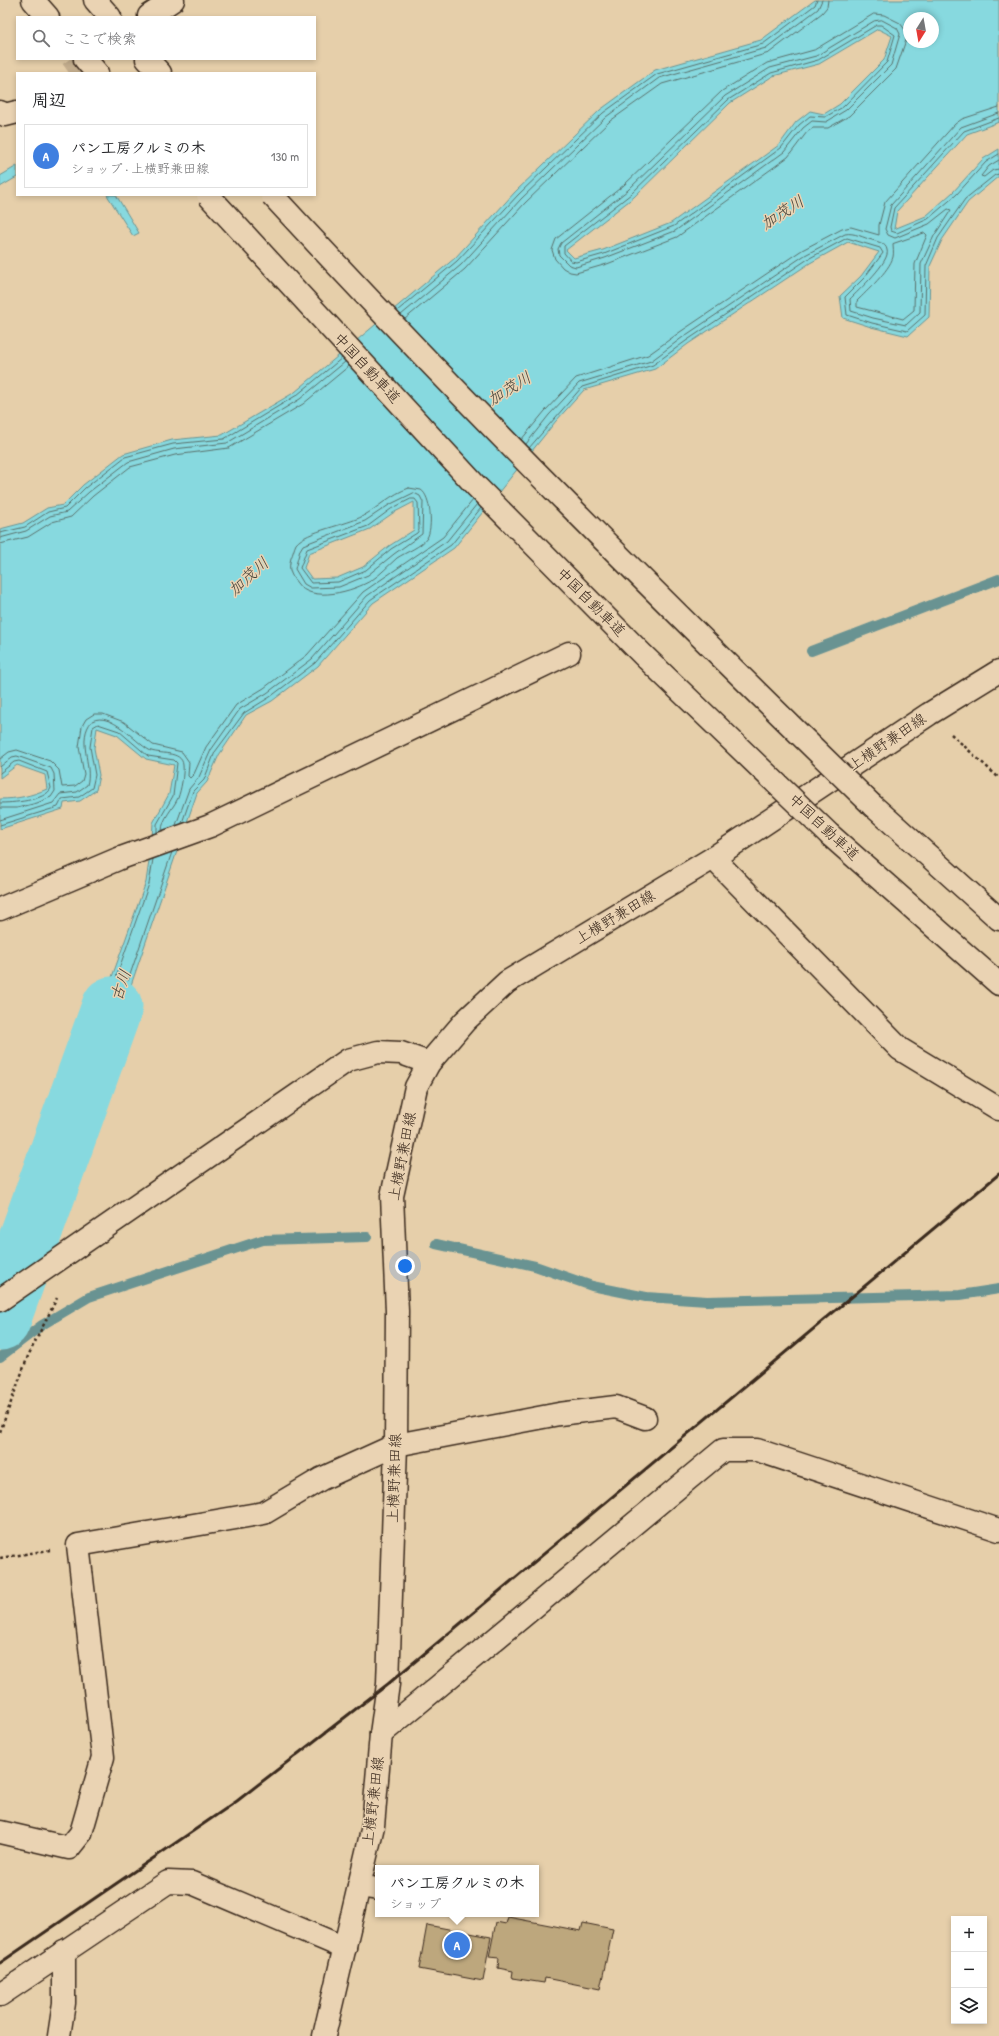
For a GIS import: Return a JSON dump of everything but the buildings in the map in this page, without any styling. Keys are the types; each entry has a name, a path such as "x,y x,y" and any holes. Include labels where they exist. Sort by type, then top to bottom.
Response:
{"main road":[{"path":"33,0 47,16"},
{"path":"95,0 109,16"},
{"path":"149,16 173,0"},
{"path":"148,60 159,72"},
{"name":"中国自動車道","path":"209,196 477,487 643,655 830,834 999,984"},
{"path":"273,196 514,450 681,618 872,805 999,918"},
{"path":"0,909 118,859 210,826 570,653"},
{"name":"上横野兼田線","path":"324,2036 345,1948 368,1888 381,1734 388,1684 396,1445 397,1311 392,1196 416,1087 429,1063 465,1021 507,982 713,858 929,714 999,671"},
{"path":"713,858 900,1049 999,1109"},
{"path":"0,1300 72,1252 348,1060 378,1052 401,1053 429,1063"},
{"path":"0,1832 69,1848 81,1833 102,1757 78,1545 264,1513 321,1479 396,1445 559,1414 616,1407 645,1418"},
{"path":"381,1734 723,1450 757,1450 999,1530"},
{"path":"0,1994 168,1882 192,1883 345,1948"},
{"path":"59,2036 64,2003 64,1951"}],"path":[{"path":"929,714 999,778"},
{"path":"0,1432 28,1356 59,1293"},
{"path":"0,1558 78,1545"}],"water":[{"name":"加茂川","path":"815,0 999,0 999,122 967,134 897,211 894,229 926,216 953,192 983,159 999,149 999,176 968,202 942,240 930,266 929,317 908,336 871,327 843,318 840,296 861,276 879,252 848,242 810,263 688,344 655,369 584,390 556,421 454,548 373,603 318,666 272,701 246,715 219,755 207,782 197,793 95,1090 74,1083 146,882 153,823 169,794 174,765 146,759 117,735 97,728 94,748 99,775 96,790 80,801 64,803 63,809 0,829 0,799 24,797 47,789 45,775 17,765 0,778 0,529 23,523 47,508 63,505 83,485 123,454 172,440 222,435 295,392 455,258 515,192 600,110 655,70 761,40","holes":["878,29 892,36 884,60 840,104 824,114 810,111 796,122 779,145 671,223 603,250 574,258 566,250 634,197 730,103 773,76 819,64","414,502 414,530 389,546 363,567 337,578 312,579 304,568 309,553 370,529 393,513"]},
{"path":"16,167 16,178 0,187 0,176"},
{"path":"108,196 117,196 139,233 133,236"}],"waterway":[{"path":"811,651 999,579"},
{"name":"古川","path":"0,1320 112,1007"},
{"path":"0,1357 42,1325 89,1297 262,1240 367,1237"},
{"path":"436,1244 535,1266 592,1286 646,1297 707,1301 960,1295 999,1289"}],"tunnel":[{"path":"70,72 88,60"}],"railway":[{"path":"0,1963 237,1801 388,1684 999,1174"}],"place":[{"name":"パン工房クルミの木","path":"457,1945"}]}
